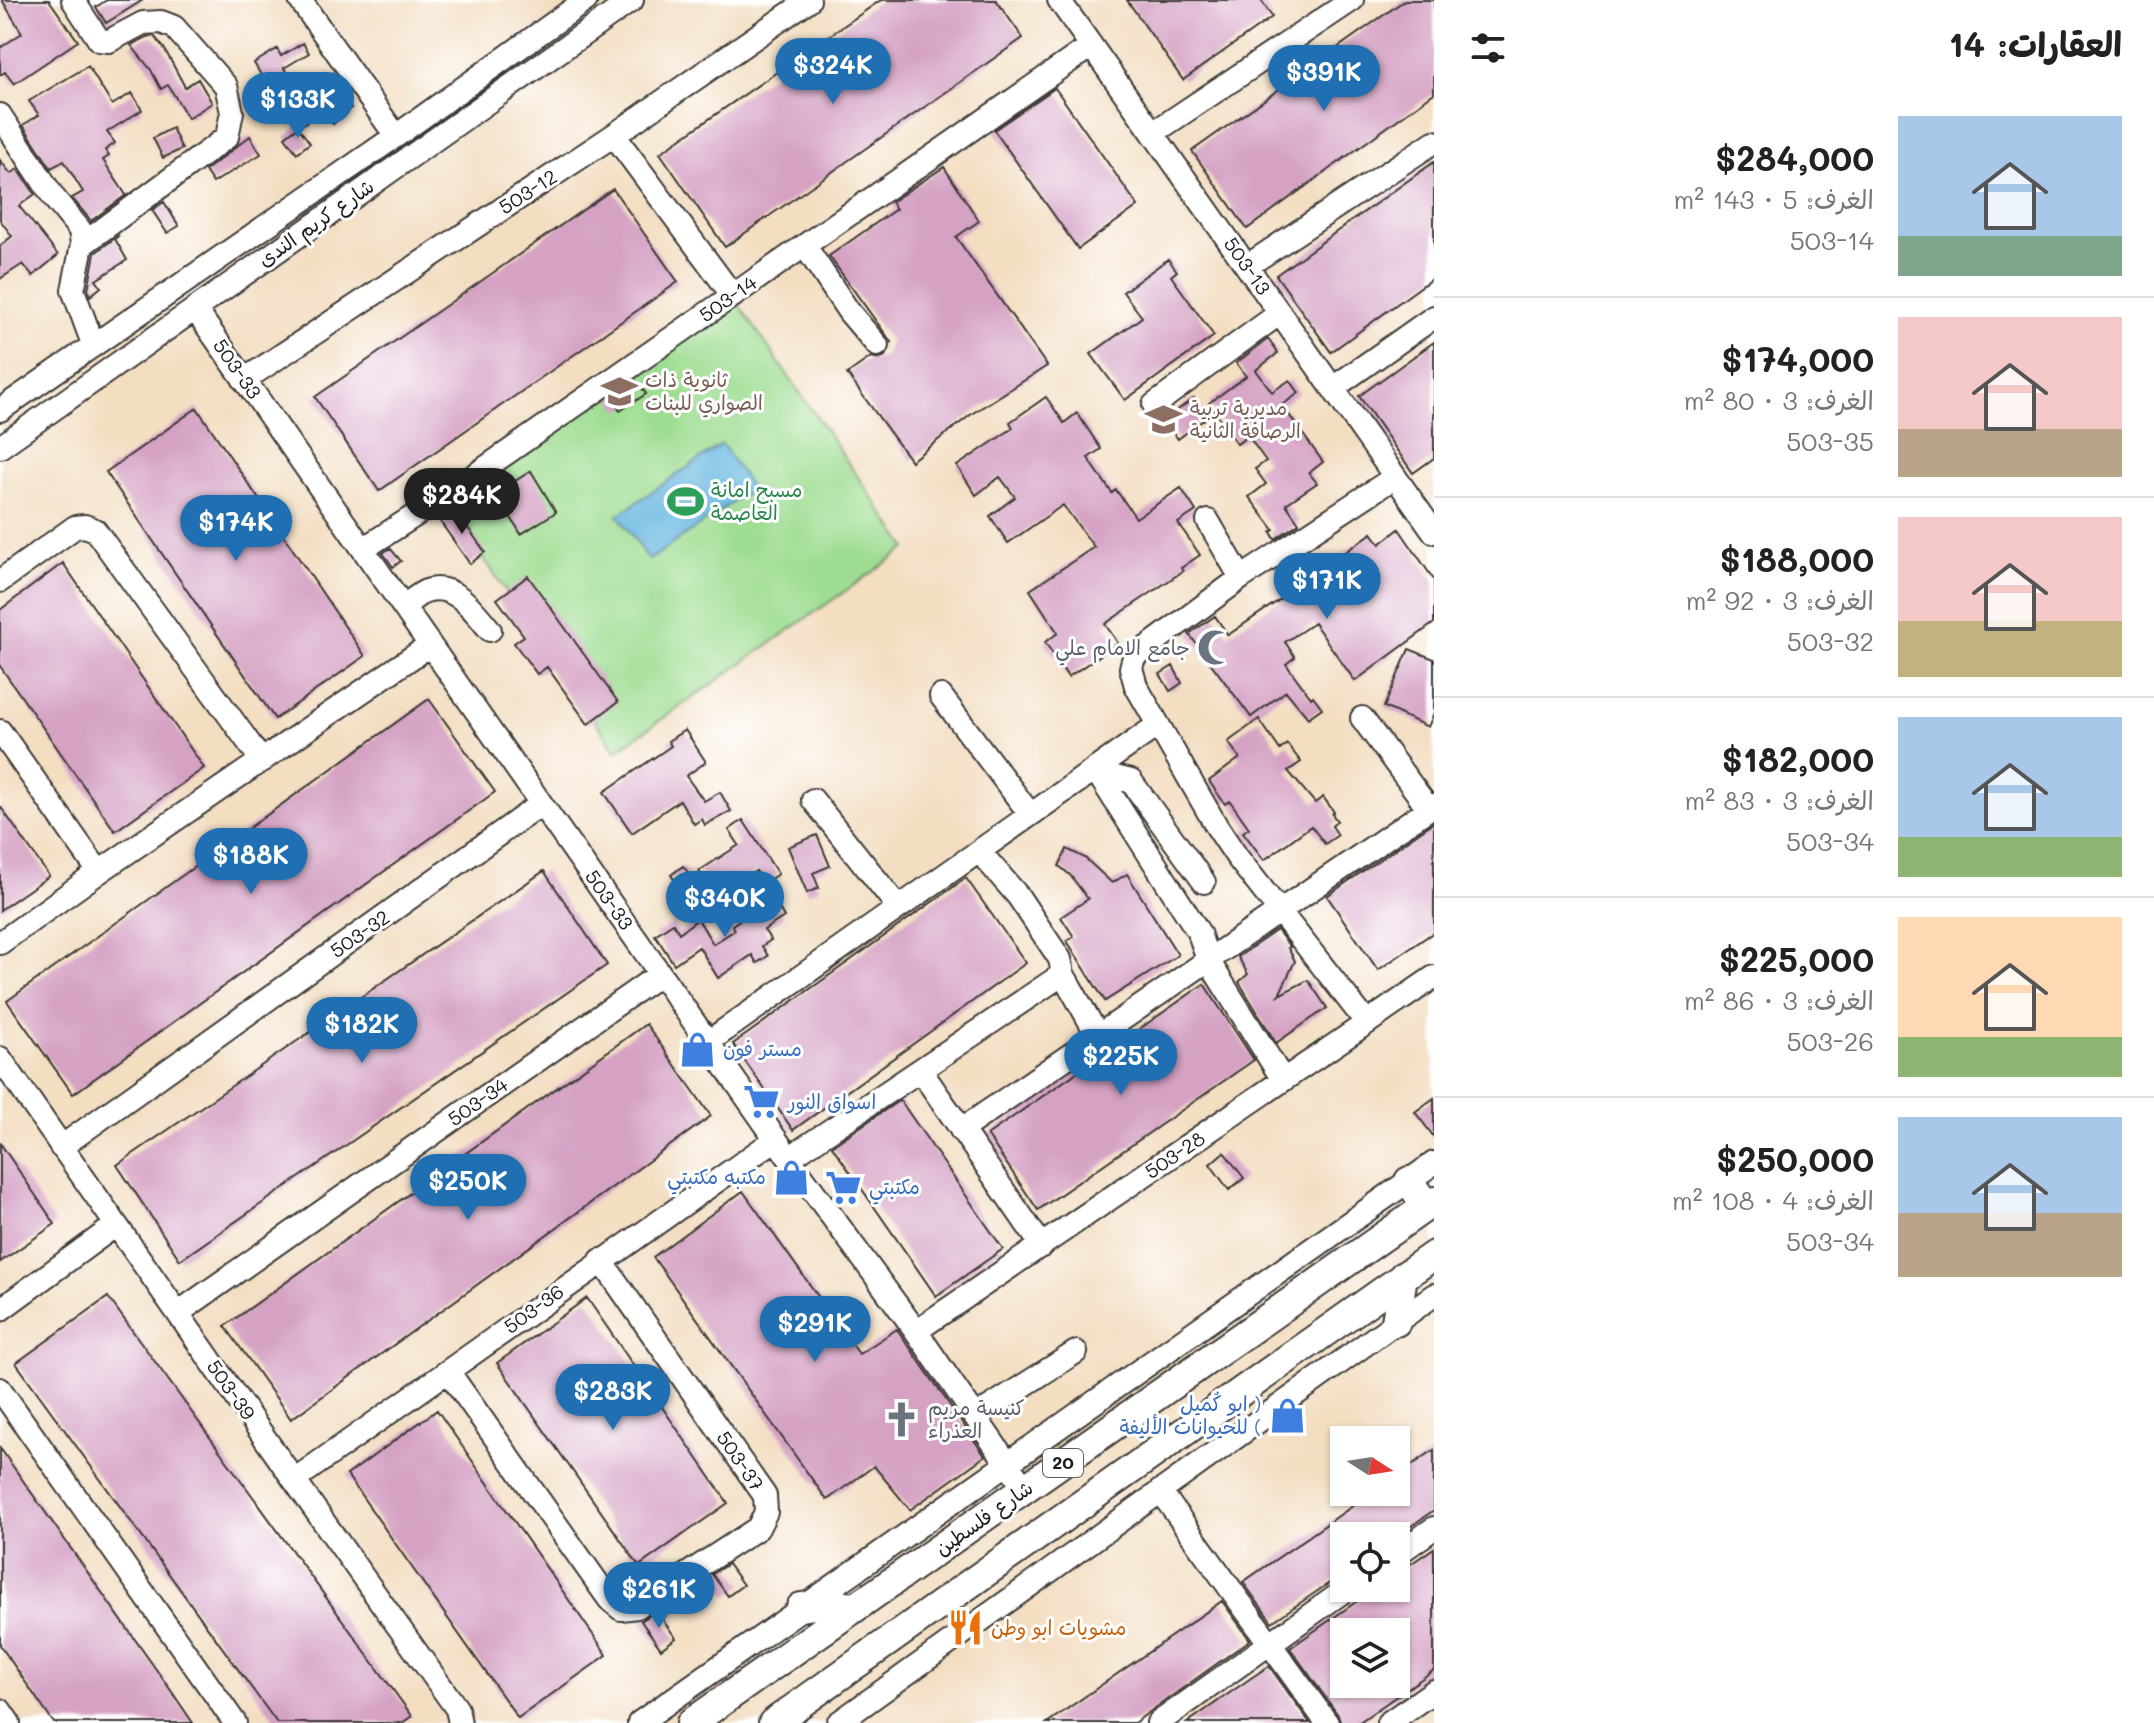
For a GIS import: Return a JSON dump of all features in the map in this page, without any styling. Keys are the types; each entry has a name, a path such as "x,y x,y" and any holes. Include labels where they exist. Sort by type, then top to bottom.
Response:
{"main road":[{"path":"1409,1181 1430,1204"},
{"name":"شارع فلسطين","path":"691,1723 1430,1204"},
{"name":"20","path":"773,1723 1434,1255"},
{"path":"1396,1322 1403,1276"},
{"path":"801,1607 822,1604 856,1607"}],"street":[{"path":"73,0 99,40 109,41 143,23 161,22 174,27 226,86 232,112 227,137 82,245"},
{"path":"300,0 396,136"},
{"name":"شارع كريم الندى","path":"0,410 396,136 586,0"},
{"name":"شارع كريم الندى","path":"0,447 632,0"},
{"name":"503-12","path":"244,380 614,135 809,0"},
{"name":"503-13","path":"1059,0 1395,477 1425,501 1434,532"},
{"path":"1153,133 1319,10 1352,0"},
{"name":"503-14","path":"363,549 442,498 1091,46"},
{"path":"0,115 82,236 73,290 93,344"},
{"path":"614,135 733,296"},
{"path":"1247,266 1434,142"},
{"path":"297,204 313,224"},
{"path":"805,246 849,312 877,345"},
{"name":"503-33","path":"195,309 789,1158 916,1331 1025,1489"},
{"path":"1154,405 1280,313"},
{"path":"1333,388 1434,317"},
{"path":"1367,1023 1217,827 1136,686 1131,668 1134,657 1241,578 1395,477"},
{"path":"1208,521 1241,578"},
{"path":"0,581 75,527 85,526 95,530 262,761"},
{"path":"404,606 428,590 445,591 463,599 490,630"},
{"path":"0,943 430,645"},
{"path":"941,696 1030,814"},
{"path":"961,1130 1431,807 1362,718"},
{"path":"708,1042 1030,814 1100,776 1158,725"},
{"path":"0,731 99,872"},
{"path":"1100,776 1131,781 1204,882"},
{"path":"1100,776 1199,933 1208,960 1283,1080"},
{"path":"813,800 898,907"},
{"name":"503-32","path":"61,1147 541,804"},
{"path":"979,851 1026,909 1060,959 1063,974 1098,1036"},
{"name":"503-34","path":"178,1313 660,974"},
{"path":"789,1158 1063,974"},
{"name":"503-28","path":"916,1331 1434,977"},
{"name":"503-39","path":"0,1058 457,1709 460,1723"},
{"path":"921,1071 1042,1246"},
{"name":"503-36","path":"294,1480 776,1139"},
{"path":"639,1723 1434,1163"},
{"path":"0,1310 116,1225"},
{"name":"503-37","path":"448,1371 609,1599 621,1609 637,1607 758,1528 766,1512 765,1496 601,1260"},
{"path":"838,1723 1434,1295"},
{"path":"976,1416 1076,1352"},
{"path":"0,1389 235,1723"},
{"path":"1160,1491 1327,1723"},
{"path":"1410,1545 1434,1528"},
{"path":"1158,1723 1330,1600"},
{"path":"1388,1723 1434,1691"},
{"path":"0,1710 9,1723"}],"green space":[{"path":"733,296 907,548 616,751 442,498"}],"water":[{"name":"مسبح امانة العاصمة","path":"722,444 752,489 649,560 618,515"}],"building":[{"path":"2,0 49,0 78,41 14,84 5,72 0,75 0,48 22,33"},
{"path":"107,0 143,0 106,23 96,7"},
{"path":"881,0 996,0 1023,38 725,247 660,153"},
{"path":"1127,0 1261,0 1272,17 1183,80"},
{"path":"1405,0 1434,0 1434,93 1247,229 1192,151"},
{"path":"154,36 185,87 198,79 212,103 188,118 168,85 161,89 151,70 131,45"},
{"path":"303,43 309,53 284,68 299,94 302,92 318,114 302,125 283,100 278,104 254,63 277,49 281,56"},
{"path":"88,66 112,105 132,93 142,110 107,132 115,143 105,150 109,156 103,160 126,195 91,221 72,198 83,192 64,161 51,168 23,125 39,115 29,101"},
{"path":"1055,88 1138,206 1078,249 994,130"},
{"path":"327,92 335,101 341,96 351,108 333,124 314,104"},
{"path":"298,127 310,143 297,153 285,137"},
{"path":"172,128 182,149 163,158 153,138"},
{"path":"250,136 261,154 213,183 205,171"},
{"path":"0,160 11,174 18,169 35,194 19,206 58,255 33,276 23,264 0,279 0,246 12,236 0,220"},
{"path":"1434,162 1434,277 1331,352 1276,275"},
{"path":"944,167 979,221 956,237 1047,366 973,413 911,461 847,374 871,357 879,359 885,356 891,342 829,256 896,209 891,202"},
{"path":"613,189 678,282 379,491 315,397"},
{"path":"164,202 179,226 167,233 152,210"},
{"path":"119,235 115,239 127,260 96,280 101,287 90,296 88,289 95,253"},
{"path":"1168,259 1177,271 1171,276 1214,336 1125,400 1091,354 1142,317 1123,292"},
{"path":"1268,339 1278,353 1256,370 1272,392 1290,380 1299,393 1282,405 1323,462 1309,473 1317,483 1286,504 1299,523 1275,539 1271,532 1274,530 1249,497 1266,484 1255,469 1266,461 1248,436 1237,444 1209,403 1246,376 1236,363"},
{"path":"1434,342 1434,458 1413,473 1359,396"},
{"path":"636,380 646,394 620,411 611,398"},
{"path":"1046,397 1064,423 1077,413 1101,449 1088,458 1112,493 1116,490 1136,518 1181,488 1196,511 1178,523 1200,555 1181,568 1183,571 1105,624 1118,643 1068,677 1045,642 1058,633 1030,590 1094,547 1063,505 1008,543 990,516 1015,497 1000,477 976,495 957,466 1013,428 1010,422"},
{"path":"1194,398 1207,417 1178,439 1164,420"},
{"path":"197,408 365,656 275,719 106,472"},
{"path":"531,471 556,512 521,534 496,493"},
{"path":"454,508 485,552 470,564 439,520"},
{"path":"1399,529 1434,580 1434,623 1355,681 1314,623 1285,642 1295,657 1286,664 1322,708 1308,718 1286,691 1251,717 1189,634 1215,616 1228,635 1291,592 1283,581 1316,557 1324,567 1372,533 1380,544"},
{"path":"390,548 401,561 393,567 383,553"},
{"path":"63,563 204,768 115,831 0,666 0,610"},
{"path":"528,576 618,702 588,724 547,667 537,674 514,643 524,636 497,599"},
{"path":"1409,649 1434,659 1434,713 1428,727 1384,707"},
{"path":"1173,666 1182,683 1170,691 1160,674"},
{"path":"429,699 495,792 73,1094 7,1001"},
{"path":"1259,719 1280,750 1287,744 1301,762 1288,771 1315,803 1323,797 1334,812 1332,814 1337,821 1332,826 1338,835 1325,844 1311,826 1264,860 1243,832 1249,828 1230,801 1225,804 1209,781 1240,758 1228,742"},
{"path":"685,730 706,762 686,776 704,801 720,792 731,811 705,825 702,819 694,824 680,800 632,833 604,792 671,746 668,741"},
{"path":"0,806 49,876 0,910"},
{"path":"743,820 778,874 764,883 756,871 717,898 699,871 739,845 729,830"},
{"path":"1434,822 1434,932 1378,970 1327,896"},
{"path":"817,835 830,866 813,873 819,888 807,893 788,847"},
{"path":"1067,849 1085,858 1112,883 1127,874 1178,955 1105,1001 1067,941 1074,937 1061,917 1088,899 1059,866"},
{"path":"683,866 693,879 681,889 671,875"},
{"path":"544,871 607,965 180,1260 117,1165"},
{"path":"966,878 1026,963 793,1130 733,1044"},
{"path":"771,895 784,917 764,930 771,940 762,946 768,956 757,963 752,955 718,978 699,947 674,964 655,935 673,923 679,933 698,919 713,944 735,930 732,925 761,906 758,902"},
{"path":"1277,930 1290,947 1295,961 1279,995 1308,980 1327,1008 1276,1043 1239,982 1248,974 1238,957"},
{"path":"1204,984 1254,1060 1038,1210 987,1135"},
{"path":"646,1024 711,1116 291,1419 225,1326"},
{"path":"1434,1098 1434,1137 1415,1112"},
{"path":"900,1100 1003,1249 936,1296 832,1146"},
{"path":"0,1143 55,1224 0,1262"},
{"path":"1224,1152 1244,1178 1229,1190 1210,1164"},
{"path":"743,1191 859,1354 897,1329 985,1456 910,1510 874,1466 827,1500 653,1257"},
{"path":"108,1297 412,1716 402,1723 277,1723 16,1363"},
{"path":"587,1298 728,1503 639,1566 497,1363"},
{"path":"437,1410 607,1655 518,1718 347,1475"},
{"path":"0,1448 193,1723 54,1723 48,1715 0,1645"},
{"path":"1434,1450 1434,1510 1410,1527 1410,1522 1330,1522 1330,1583 1272,1622 1243,1582 1353,1506 1410,1506 1410,1466"},
{"path":"1434,1548 1434,1670 1410,1687 1410,1618 1333,1618 1356,1602 1410,1602 1410,1564"},
{"path":"728,1564 743,1585 728,1596 712,1574"},
{"path":"1222,1601 1250,1640 1134,1723 1047,1723"},
{"path":"656,1611 676,1638 661,1649 641,1621"},
{"path":"1330,1620 1330,1698 1394,1698 1358,1723 1341,1723 1290,1648"},
{"path":"1269,1666 1310,1723 1187,1723 1251,1678"}],"place":[{"name":"ثانوية ذات الصواري للبنات","path":"619,392"},
{"name":"مديرية تربية الرصافة الثانية","path":"1164,420"},
{"name":"مسبح امانة العاصمة","path":"685,502"},
{"name":"جامع الامام علي","path":"1216,648"},
{"name":"مستر فون","path":"697,1049"},
{"name":"اسواق النور","path":"762,1102"},
{"name":"مكتبه مكتبتي","path":"792,1177"},
{"name":"مكتبتي","path":"843,1187"},
{"name":"ابو كُميل ) للحيوانات الأليفة (","path":"1287,1415"},
{"name":"كنيسة مريم العذراء","path":"902,1420"},
{"name":"مشويات ابو وطن","path":"965,1628"}]}
